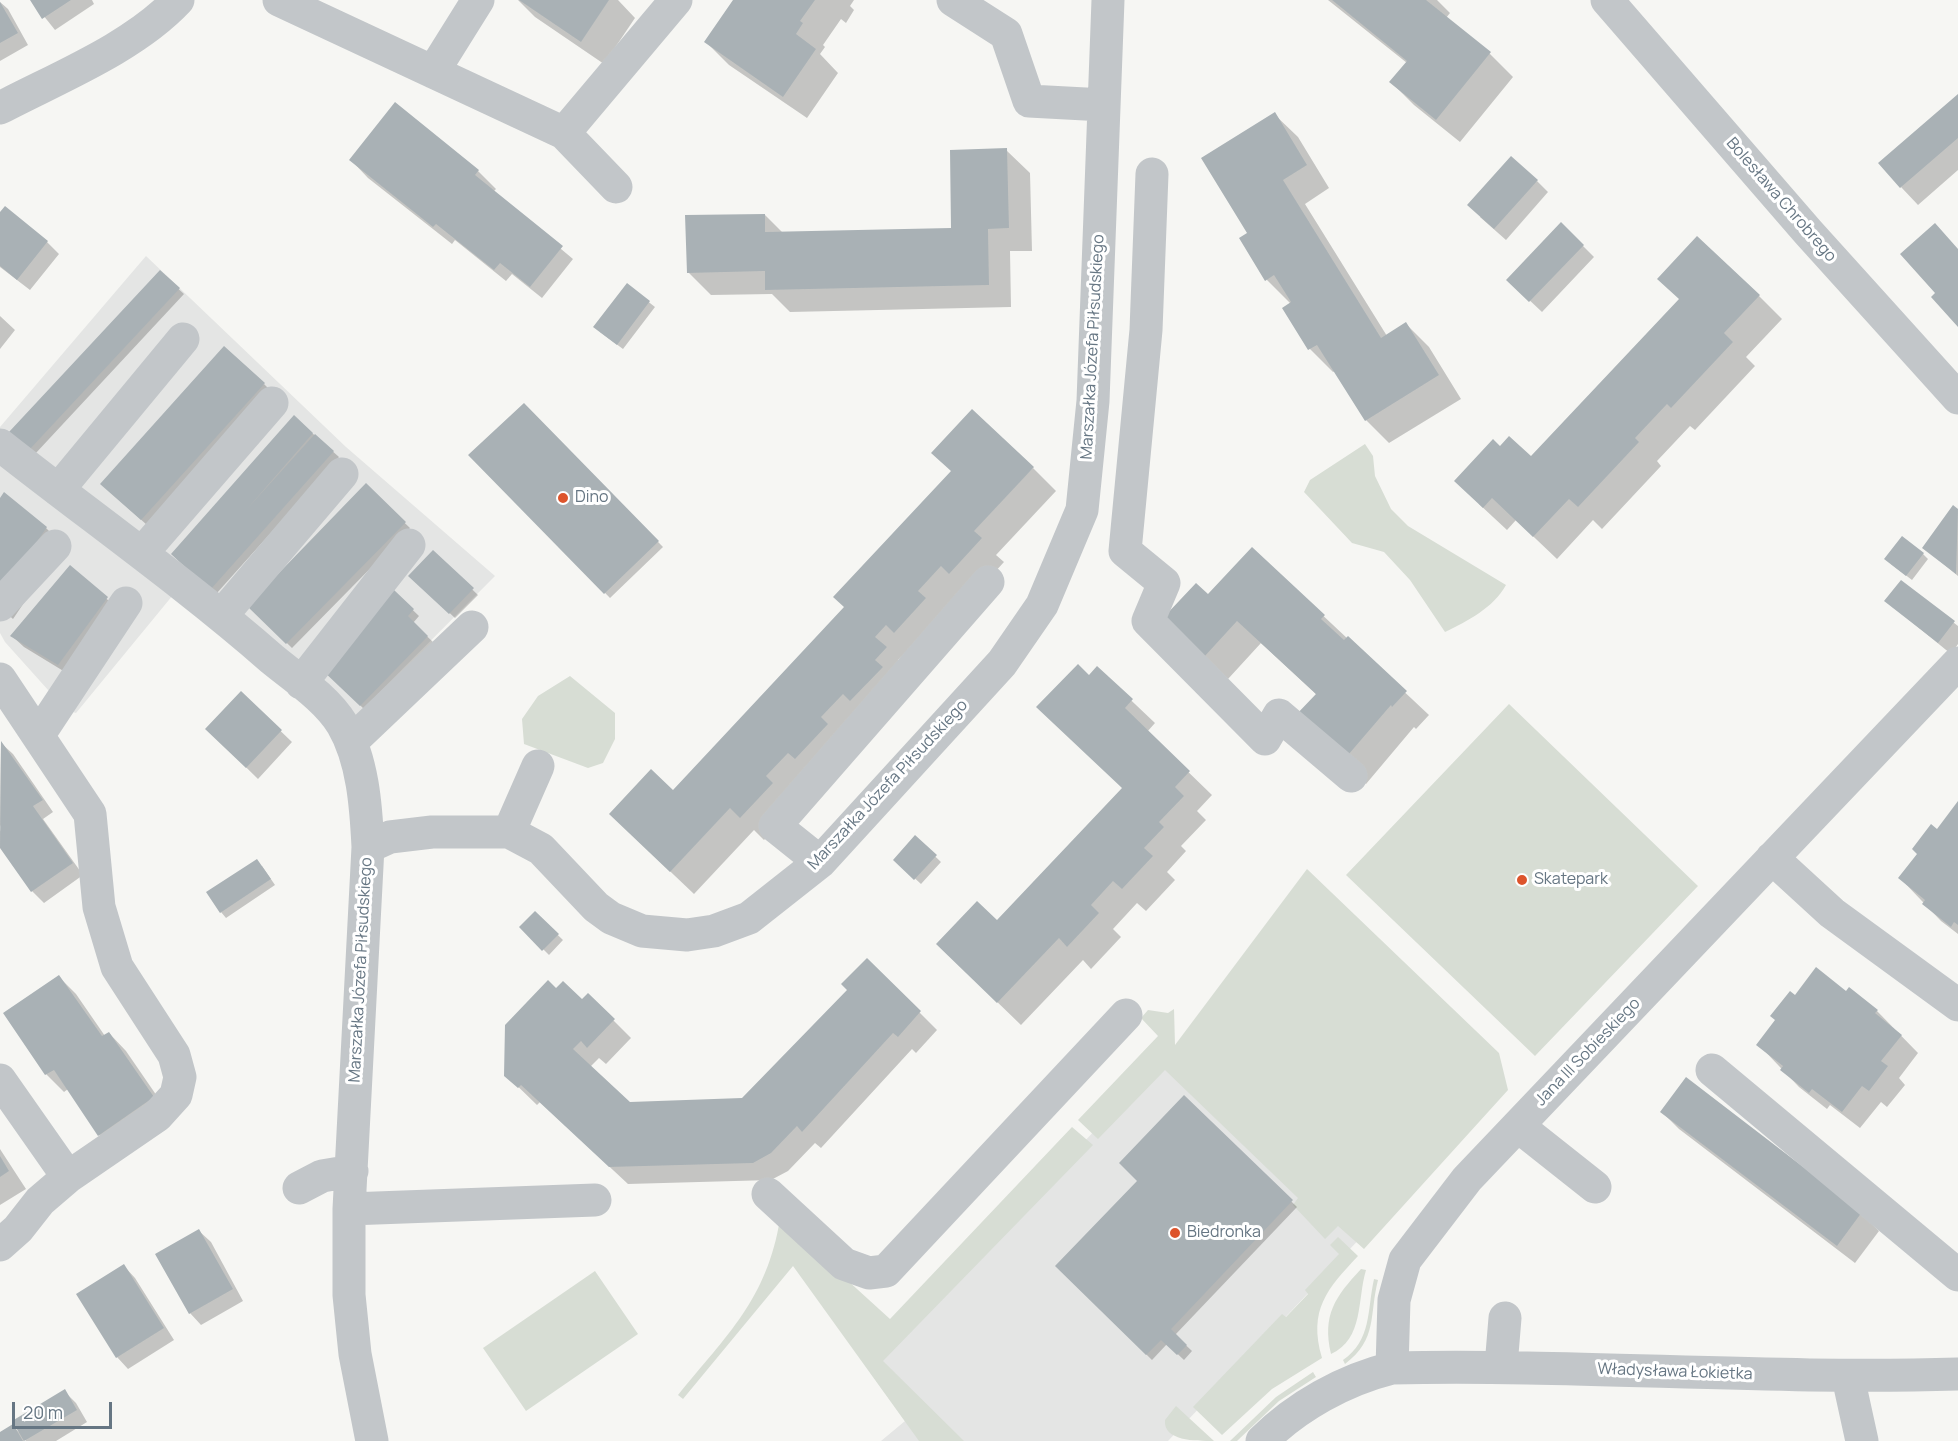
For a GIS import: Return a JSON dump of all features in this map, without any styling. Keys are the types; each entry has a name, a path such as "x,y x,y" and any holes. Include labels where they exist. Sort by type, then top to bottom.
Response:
{"street":[{"path":"0,108 126,41 168,11 178,0"},
{"path":"279,0 564,133 616,187"},
{"path":"434,72 478,0"},
{"path":"564,133 643,43 676,0"},
{"path":"953,0 1006,33 1029,100 1104,105"},
{"name":"Marszałka Józefa Piłsudskiego","path":"372,1441 355,1354 349,1295 349,1209 368,847 390,837 432,832 509,832 542,849 596,907 611,918 642,931 687,935 714,932 750,918 820,862 1002,663 1042,604 1082,510 1093,401 1108,0"},
{"name":"Bolesława Chrobrego","path":"1607,0 1808,232 1958,398"},
{"path":"1152,174 1146,330 1125,551 1164,583 1148,621 1265,739 1279,715 1351,776"},
{"path":"58,490 183,339"},
{"path":"142,554 272,403"},
{"path":"0,445 222,615 331,709 351,742 366,810 368,847"},
{"path":"222,615 342,474"},
{"path":"301,683 409,545"},
{"path":"0,605 55,546"},
{"path":"820,862 775,826 988,582"},
{"path":"38,736 126,603"},
{"path":"351,742 472,627"},
{"name":"Jana III Sobieskiego","path":"1392,1368 1394,1300 1405,1260 1467,1179 1958,663"},
{"path":"0,679 90,814 99,907 117,967 174,1055 180,1077 176,1095 157,1116 68,1177 40,1201 18,1229 0,1245"},
{"path":"509,832 538,766"},
{"path":"1772,858 1832,913 1958,1005"},
{"path":"768,1194 844,1264 868,1273 886,1271 1126,1016"},
{"path":"1712,1070 1796,1143 1958,1275"},
{"path":"0,1080 68,1177"},
{"path":"1518,1126 1595,1187"},
{"path":"299,1188 322,1176 351,1171"},
{"path":"349,1209 595,1200"},
{"path":"1501,1366 1505,1318"},
{"name":"Władysława Łokietka","path":"1392,1368 1501,1366 1848,1377 1958,1374"},
{"path":"1262,1441 1279,1424 1339,1387 1363,1375 1392,1368"},
{"path":"1848,1377 1862,1441"}],"shaded area":[{"path":"146,256 346,447 495,576 338,734 301,698 173,595 76,713 66,710 5,642 0,633 0,427"},
{"path":"1365,444 1373,456 1375,476 1391,509 1408,526 1506,585 1487,607 1445,632 1410,580 1384,552 1352,543 1304,492 1310,480"},
{"path":"570,676 615,713 615,739 603,763 588,768 524,744 522,719 538,696"},
{"name":"Skatepark","path":"1509,704 1698,886 1535,1056 1346,875"},
{"path":"1307,869 1499,1053 1508,1090 1364,1249 1338,1226 1325,1239 1293,1205 1298,1198 1165,1070 1098,1139 1078,1120 1158,1036 1141,1018 1148,1010 1168,1013 1174,1009 1175,1045"},
{"path":"1174,1046 1367,1231 1168,1441 881,1441 905,1421 869,1371"},
{"path":"1072,1127 1093,1145 883,1361 964,1441 919,1441 793,1266 683,1399 678,1395 728,1334 755,1294 774,1247 780,1219 890,1319"},
{"path":"1338,1237 1358,1256 1337,1279 1323,1301 1317,1326 1322,1358 1272,1389 1222,1435 1193,1407 1282,1314 1286,1317 1308,1294 1305,1290 1339,1254 1330,1245"},
{"path":"1361,1269 1366,1270 1354,1329 1342,1347 1331,1354 1328,1328 1333,1307 1344,1289"},
{"path":"595,1271 638,1334 526,1411 483,1348"},
{"path":"1374,1279 1378,1280 1368,1336 1356,1355 1345,1364 1343,1360 1352,1352 1364,1334"},
{"path":"1313,1372 1316,1377 1279,1401 1237,1441 1230,1441 1276,1397"},
{"path":"1176,1406 1214,1441 1182,1438 1169,1432 1165,1420"}],"building":[{"path":"30,0 71,0 42,19"},
{"path":"519,0 609,0 581,42"},
{"path":"733,0 815,0 800,21 803,23 796,34 816,49 783,97 704,42"},
{"path":"1332,0 1426,0 1491,52 1436,120 1389,82 1407,61"},
{"path":"0,2 18,33 0,43"},
{"path":"1958,94 1958,138 1900,188 1878,163"},
{"path":"395,102 479,170 475,175 563,246 530,287 500,263 494,270 436,224 433,227 349,160"},
{"path":"1275,112 1307,165 1283,180 1381,338 1406,322 1439,375 1365,421 1317,345 1308,350 1282,308 1291,302 1274,275 1265,281 1239,238 1247,233 1201,158"},
{"path":"1007,148 1009,228 988,229 989,285 765,290 765,271 687,273 685,215 765,214 765,232 951,228 950,150"},
{"path":"1511,156 1538,180 1494,229 1467,205"},
{"path":"5,206 48,241 17,280 0,266 0,212"},
{"path":"1561,222 1584,245 1529,302 1506,280"},
{"path":"1935,223 1958,249 1958,327 1931,297 1935,293 1900,254"},
{"path":"1697,236 1760,295 1724,333 1733,342 1671,408 1667,404 1635,438 1639,442 1578,507 1569,499 1533,537 1492,498 1483,508 1454,481 1493,439 1500,446 1509,436 1531,456 1679,299 1657,279"},
{"path":"160,270 180,288 29,450 9,432"},
{"path":"627,283 650,301 617,345 593,327"},
{"path":"224,346 265,383 141,520 100,484"},
{"name":"Dino","path":"524,403 659,541 604,594 468,455"},
{"path":"972,409 1034,467 974,531 982,538 949,574 941,566 918,591 926,598 894,633 886,625 875,637 887,647 875,660 883,667 850,701 843,694 821,717 828,724 795,759 788,753 766,776 773,783 740,818 730,808 670,872 609,814 651,769 673,790 844,607 833,597 951,471 931,453"},
{"path":"294,415 313,433 247,509 315,434 334,451 210,590 171,554"},
{"path":"366,483 406,522 286,644 247,606"},
{"path":"4,492 47,527 0,595 0,498"},
{"path":"1953,505 1958,509 1956,574 1922,548"},
{"path":"1902,536 1924,553 1906,576 1884,559"},
{"path":"1252,547 1325,615 1321,619 1344,640 1348,636 1407,691 1392,707 1391,705 1342,762 1294,717 1316,694 1237,621 1204,657 1163,618 1196,583 1208,594"},
{"path":"433,550 474,588 449,614 408,576"},
{"path":"70,565 108,597 58,665 10,636"},
{"path":"1901,580 1955,621 1938,643 1884,601"},
{"path":"394,590 414,609 408,616 428,636 360,706 320,668"},
{"path":"1078,664 1089,675 1097,666 1133,699 1125,708 1190,771 1175,787 1184,796 1159,822 1164,827 1144,848 1153,856 1122,889 1113,881 1091,905 1099,913 1067,947 1059,938 997,1003 936,944 977,901 997,920 1122,788 1036,707"},
{"path":"241,691 282,730 246,768 205,729"},
{"path":"1,741 43,800 33,806 73,863 31,892 0,848"},
{"path":"1958,801 1958,925 1954,922 1951,927 1922,904 1925,900 1898,878 1917,854 1912,849 1931,824 1937,829"},
{"path":"915,835 937,855 914,880 893,860"},
{"path":"257,859 271,879 220,913 206,892"},
{"path":"535,911 559,934 542,951 519,927"},
{"path":"867,958 921,1011 898,1037 893,1033 802,1132 797,1126 771,1153 753,1163 609,1167 521,1085 518,1088 504,1076 505,1025 548,980 556,988 563,981 582,999 588,993 615,1019 587,1048 581,1041 573,1049 630,1102 742,1098 847,990 841,984"},
{"path":"1816,967 1846,991 1849,987 1878,1010 1875,1013 1902,1035 1881,1061 1888,1066 1869,1091 1862,1086 1842,1112 1812,1089 1809,1093 1780,1070 1783,1066 1756,1045 1775,1020 1770,1016 1790,991 1795,995"},
{"path":"59,975 102,1036 109,1032 154,1097 98,1136 54,1070 45,1075 3,1013"},
{"path":"1686,1077 1862,1212 1837,1246 1660,1112"},
{"name":"Biedronka","path":"1184,1095 1293,1200 1171,1329 1187,1345 1177,1355 1161,1340 1146,1355 1055,1266 1137,1181 1119,1163"},
{"path":"0,1156 9,1171 0,1177"},
{"path":"199,1229 233,1289 189,1314 155,1254"},
{"path":"124,1264 164,1328 116,1358 76,1294"},
{"path":"65,1389 77,1410 24,1441 12,1421"},
{"path":"13,1424 23,1441 0,1441 0,1432"}],"place":[{"name":"Dino","path":"563,498"},
{"name":"Skatepark","path":"1522,880"},
{"name":"Biedronka","path":"1175,1233"}]}
